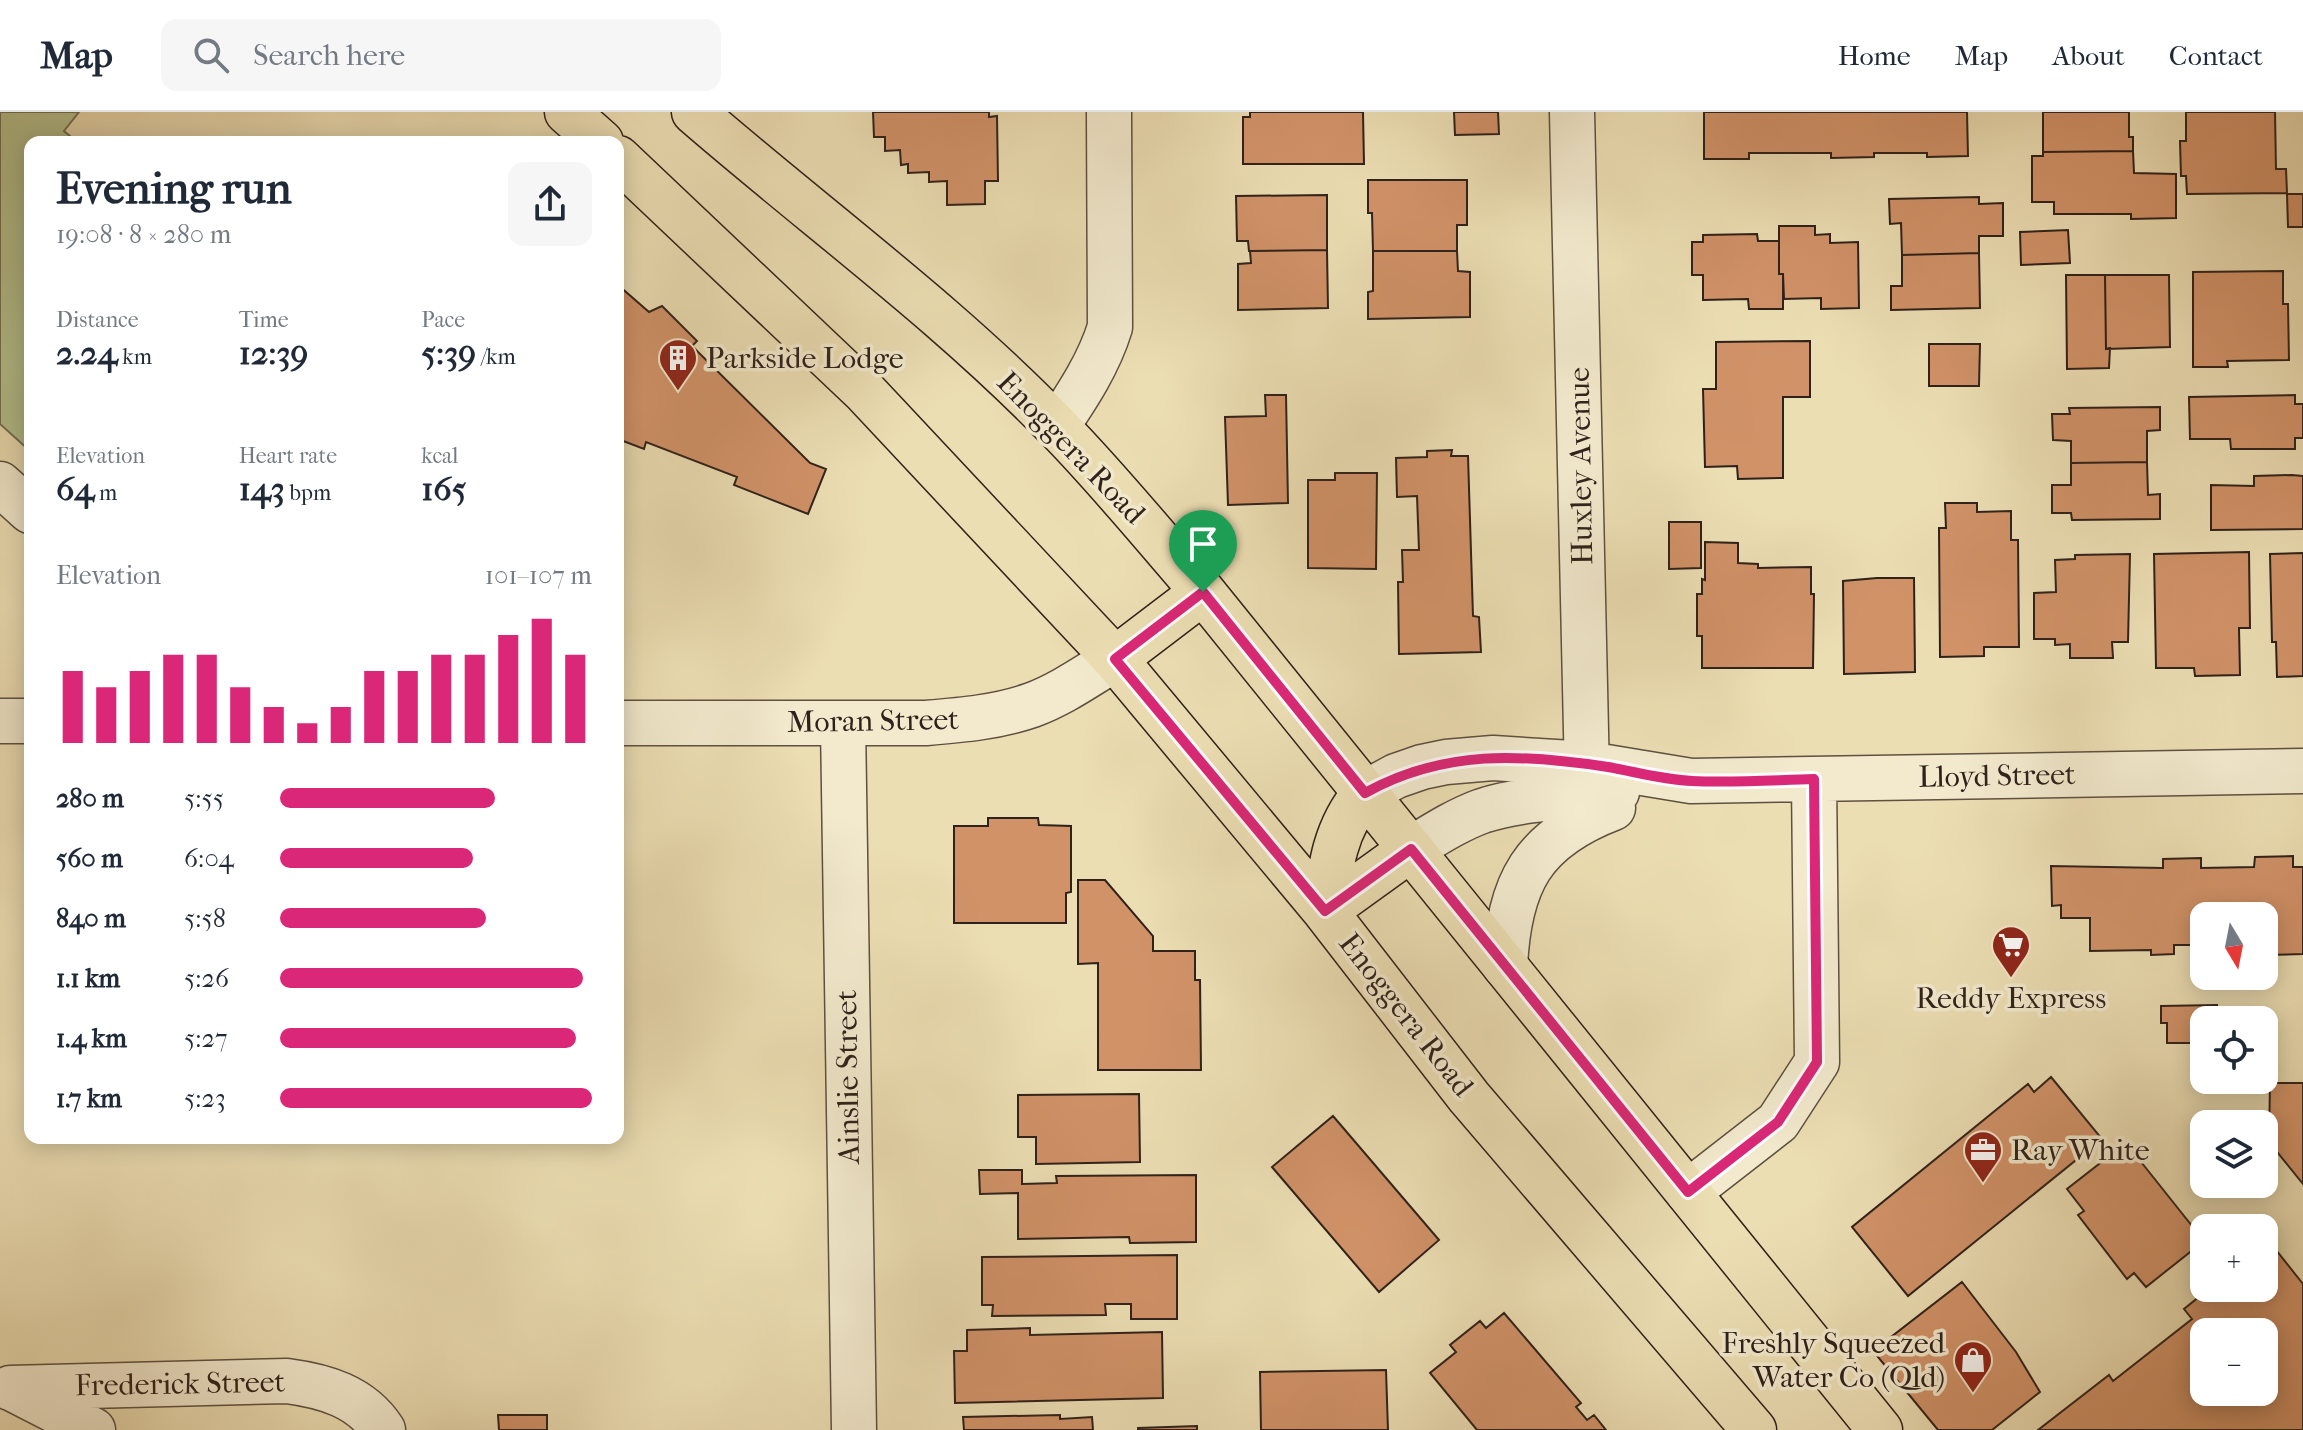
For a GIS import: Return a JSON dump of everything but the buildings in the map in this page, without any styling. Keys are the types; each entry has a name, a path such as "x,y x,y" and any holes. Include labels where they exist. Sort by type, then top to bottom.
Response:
{"main road":[{"path":"567,112 594,136"},
{"name":"Enoggera Road","path":"694,112 941,319 1057,426 1203,592 1880,1430"},
{"name":"Enoggera Road","path":"624,164 864,391 1115,659 1325,911 1469,1097 1754,1430"},
{"path":"1115,659 1203,592"},
{"path":"1325,911 1329,876 1340,830 1365,793"},
{"path":"1325,911 1411,849"}],"street":[{"path":"1057,426 1094,366 1110,327 1109,112"},
{"name":"Huxley Avenue","path":"1572,112 1588,793"},
{"path":"0,484 24,506"},
{"name":"Moran Street","path":"624,723 926,723 999,715 1061,692 1115,659"},
{"path":"0,721 24,721"},
{"name":"Ainslie Street","path":"843,724 854,1430"},
{"name":"Lloyd Street","path":"1365,793 1396,776 1446,762 1522,758 1588,793 1623,804 1691,781 2303,771"},
{"path":"1688,1192 1778,1122 1817,1062 1814,779"},
{"path":"1411,849 1461,820 1491,808 1588,793"},
{"name":"Lloyd Street","path":"1505,966 1511,909 1522,877 1588,793"},
{"name":"Frederick Street","path":"5,1385 287,1381 347,1397 368,1411 383,1430"},
{"name":"Frederick Street","path":"5,1385 93,1430"}],"green space":[{"path":"0,112 79,112 64,131 70,136 24,136 24,446 0,424"}],"place":[{"name":"Parkside Lodge","path":"678,392"},
{"name":"Reddy Express","path":"2011,979"},
{"name":"Ray White","path":"1983,1184"},
{"name":"Freshly Squeezed Water Co (Qld)","path":"1973,1394"}],"route":[{"path":"1203,592 1365,793 1396,776 1422,767 1493,758 1588,764 1691,781 1814,779 1817,1062 1778,1122 1688,1192 1411,849 1325,911 1115,659 1203,592"}]}
